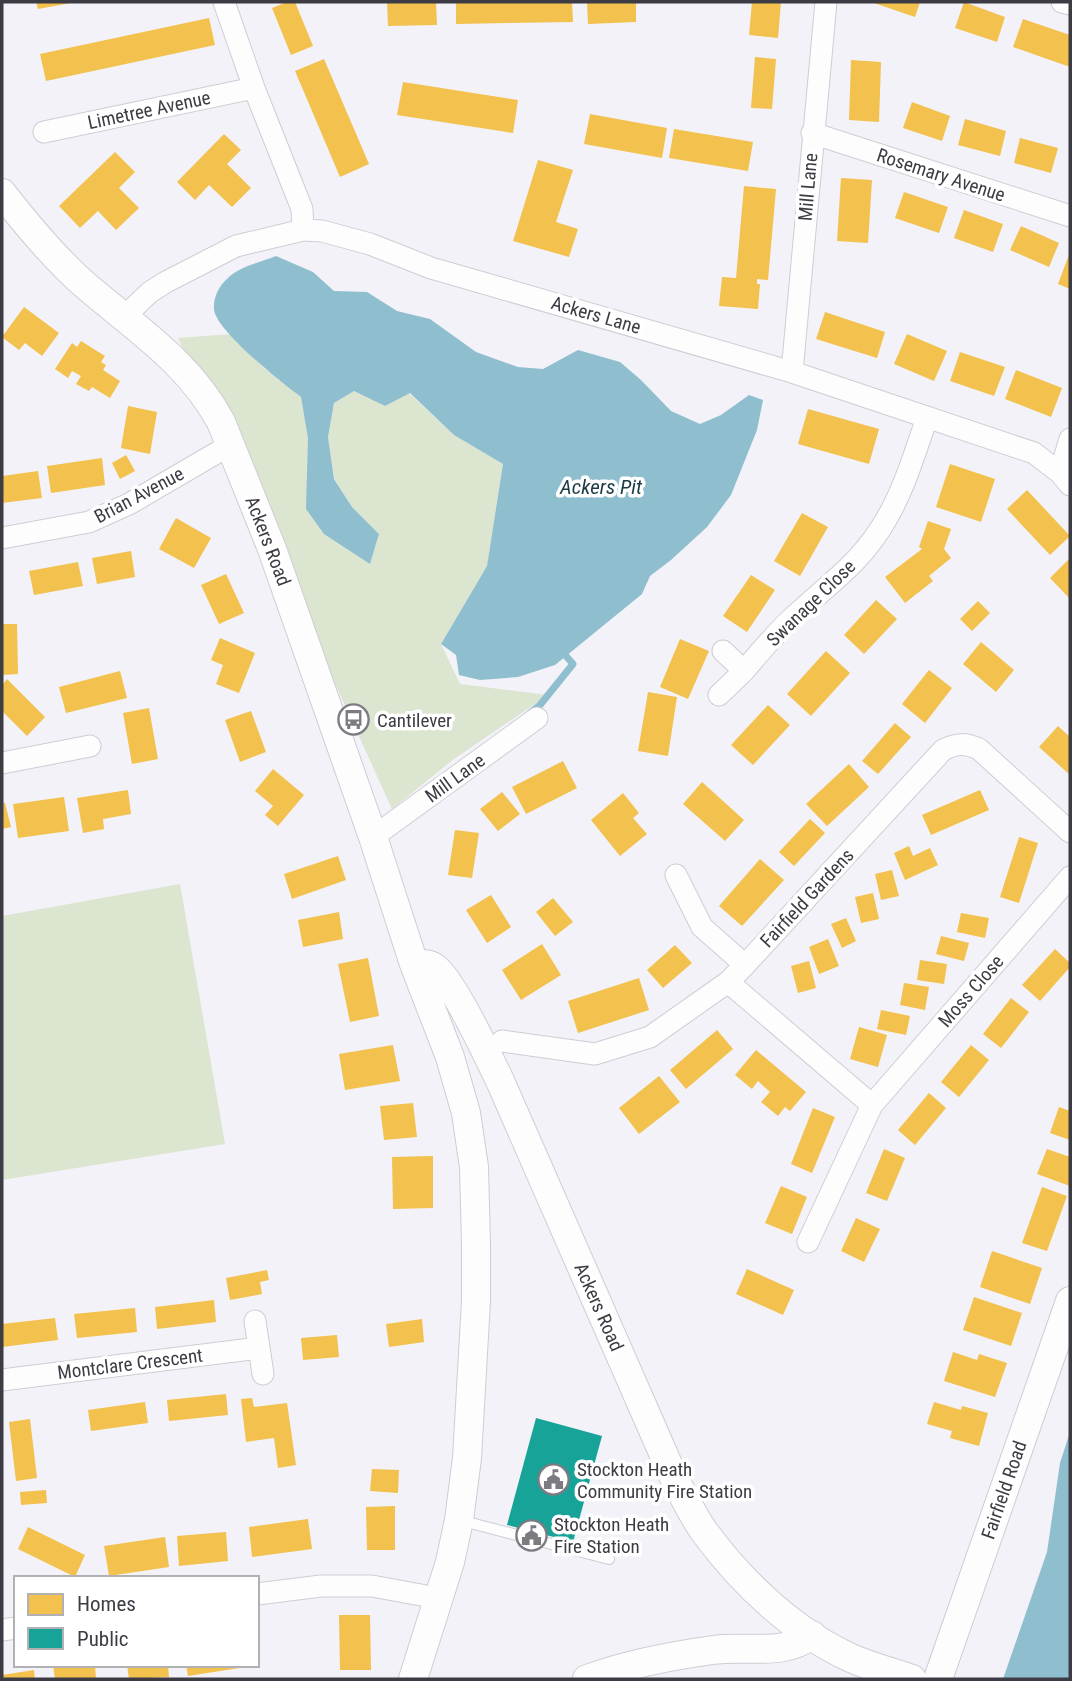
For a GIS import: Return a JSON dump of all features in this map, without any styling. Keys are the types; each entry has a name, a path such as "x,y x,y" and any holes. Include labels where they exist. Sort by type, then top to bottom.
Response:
{"street":[{"path":"224,2 254,88 302,209 303,230"},
{"name":"Mill Lane","path":"792,372 826,2"},
{"path":"1062,2 1070,4"},
{"name":"Limetree Avenue","path":"44,132 254,88"},
{"name":"Rosemary Avenue","path":"812,133 1070,216"},
{"name":"Ackers Road","path":"2,192 66,267 163,348 210,402 272,550 373,837 414,964 450,1057 466,1114 474,1167 476,1301 467,1458 460,1520 450,1562 413,1679"},
{"name":"Ackers Lane","path":"125,316 150,292 236,246 303,230 322,231 370,244 431,268 792,372 1034,453 1065,479"},
{"name":"Swanage Close","path":"719,695 790,620 848,570 868,547 903,488 927,418"},
{"path":"1065,479 1070,439"},
{"name":"Brian Avenue","path":"2,538 89,522 129,504 230,445"},
{"path":"723,651 744,671"},
{"name":"Mill Lane","path":"373,837 537,718"},
{"name":"Fairfield Gardens","path":"502,1041 595,1054 650,1037 728,982 943,750 954,744 968,744 979,749 1070,832"},
{"path":"2,763 90,746"},
{"path":"676,875 702,927 745,965"},
{"name":"Moss Close","path":"808,1242 872,1105 1070,877"},
{"name":"Ackers Road","path":"414,964 427,964 442,974 478,1036 674,1478 704,1532 748,1583 774,1607 812,1635 850,1658 909,1678"},
{"path":"728,982 872,1105"},
{"name":"Fairfield Road","path":"938,1679 1070,1301"},
{"path":"255,1321 263,1374"},
{"name":"Montclare Crescent","path":"2,1380 259,1348"},
{"path":"259,1594 321,1586 372,1586 437,1598"},
{"path":"587,1679 652,1659 717,1649 786,1648 801,1643 812,1635"}],"lane":[{"path":"460,1520 609,1559"}],"green space":[{"path":"231,334 264,368 301,397 309,437 307,509 370,564 379,534 352,507 334,478 328,437 334,403 354,391 385,406 409,393 454,435 503,464 487,566 441,644 460,684 548,695 454,759 392,809 178,338"},
{"path":"180,884 225,1144 2,1180 2,916"}],"water":[{"name":"Ackers Pit","path":"276,256 313,272 334,291 367,292 397,311 430,319 476,352 518,367 543,369 578,350 620,362 671,411 700,424 721,415 749,395 763,400 757,430 731,495 707,527 650,576 642,594 555,665 518,677 480,680 459,675 456,655 441,644 487,566 503,464 454,435 410,393 385,406 354,391 334,403 328,437 334,479 352,507 379,534 370,564 324,534 306,509 308,438 301,397 265,369 225,330 214,309 217,292 232,275"},
{"path":"1070,1432 1070,1679 1003,1679 1047,1552 1060,1463"}],"building: Homes":[{"path":"36,2 71,2 71,3 38,9"},
{"path":"295,2 313,46 291,55 272,8"},
{"path":"387,2 436,2 437,25 388,26"},
{"path":"456,2 572,2 573,22 456,24"},
{"path":"587,2 636,2 636,22 588,24"},
{"path":"752,2 781,2 778,38 749,35"},
{"path":"871,2 920,2 915,17"},
{"path":"964,2 1005,17 997,42 955,28"},
{"path":"209,18 215,45 46,81 40,54"},
{"path":"1023,19 1070,35 1070,67 1013,47"},
{"path":"755,57 776,59 772,109 751,108"},
{"path":"324,59 369,164 340,177 295,71"},
{"path":"851,60 881,62 879,122 849,120"},
{"path":"403,82 518,100 513,133 397,115"},
{"path":"912,102 950,116 942,141 903,128"},
{"path":"590,114 667,128 662,158 584,144"},
{"path":"965,119 1006,131 1000,156 958,145"},
{"path":"674,129 753,142 748,171 669,158"},
{"path":"224,134 241,150 227,164 251,188 232,207 209,185 195,200 177,182"},
{"path":"1020,138 1058,148 1051,173 1014,163"},
{"path":"115,152 135,172 119,188 139,208 116,230 98,211 80,228 59,206"},
{"path":"538,160 573,170 556,222 578,229 569,257 513,241"},
{"path":"841,178 872,180 868,243 837,241"},
{"path":"744,186 776,189 768,280 757,279 757,284 760,284 758,309 719,306 722,277 736,278"},
{"path":"904,192 948,207 939,233 895,218"},
{"path":"964,210 1003,224 993,252 954,238"},
{"path":"1021,226 1059,243 1049,267 1010,250"},
{"path":"1070,252 1070,289 1058,284"},
{"path":"24,307 59,333 42,356 25,343 19,350 2,337"},
{"path":"825,312 885,332 877,358 816,339"},
{"path":"907,334 947,351 934,381 894,364"},
{"path":"81,341 105,356 101,362 106,365 103,370 120,381 110,398 92,387 89,391 76,384 81,376 72,371 68,378 55,369 72,343 77,347"},
{"path":"960,352 1005,367 994,396 950,381"},
{"path":"1016,370 1062,388 1051,417 1005,399"},
{"path":"128,406 157,412 150,454 121,448"},
{"path":"808,409 879,429 869,464 798,444"},
{"path":"126,455 135,471 120,479 112,463"},
{"path":"102,458 105,485 51,493 47,466"},
{"path":"950,464 995,479 981,522 936,507"},
{"path":"38,471 42,498 2,503 2,476"},
{"path":"1027,490 1070,536 1050,555 1007,509"},
{"path":"802,513 828,527 800,576 774,561"},
{"path":"176,518 211,538 194,568 159,549"},
{"path":"928,521 951,529 944,549 951,558 929,576 933,581 905,603 885,577 922,549 919,547"},
{"path":"131,551 135,577 97,584 92,558"},
{"path":"1070,558 1070,599 1050,578"},
{"path":"78,562 83,586 34,595 29,571"},
{"path":"226,574 244,613 219,624 201,585"},
{"path":"751,575 775,590 747,632 723,616"},
{"path":"876,600 897,619 864,654 844,635"},
{"path":"978,601 990,613 972,631 960,619"},
{"path":"2,624 17,624 18,674 2,675"},
{"path":"220,638 255,653 239,693 216,684 223,665 211,660"},
{"path":"680,639 709,651 688,699 660,687"},
{"path":"981,642 1014,670 996,692 963,664"},
{"path":"826,651 850,673 811,716 787,694"},
{"path":"929,670 952,688 925,723 902,704"},
{"path":"120,671 127,698 66,713 59,687"},
{"path":"7,679 45,717 27,736 2,711 2,685"},
{"path":"648,692 677,697 668,756 638,751"},
{"path":"768,705 790,725 753,765 731,745"},
{"path":"149,708 158,759 132,764 123,713"},
{"path":"251,711 266,752 240,762 225,720"},
{"path":"895,723 911,737 878,774 862,761"},
{"path":"1058,726 1070,737 1070,775 1039,747"},
{"path":"563,761 577,788 526,814 512,787"},
{"path":"849,764 869,787 827,826 806,804"},
{"path":"273,769 304,795 278,826 265,815 273,806 255,791"},
{"path":"702,782 744,820 725,841 683,804"},
{"path":"128,790 131,814 103,819 104,829 83,833 77,798"},
{"path":"980,790 989,810 931,835 922,815"},
{"path":"502,792 520,814 498,831 480,809"},
{"path":"623,793 639,813 633,818 647,834 620,856 591,820"},
{"path":"64,797 69,831 18,838 13,804"},
{"path":"2,803 5,803 11,827 2,829"},
{"path":"810,819 825,833 794,866 779,852"},
{"path":"455,830 479,833 472,878 448,875"},
{"path":"1019,837 1038,843 1019,903 1000,897"},
{"path":"909,846 913,856 930,848 938,865 905,880 894,853"},
{"path":"338,856 346,880 292,899 284,874"},
{"path":"760,859 784,880 742,926 719,906"},
{"path":"892,870 899,896 881,900 875,874"},
{"path":"873,893 879,919 861,923 855,897"},
{"path":"491,895 511,927 487,943 466,910"},
{"path":"553,898 573,922 555,936 536,912"},
{"path":"339,912 343,939 303,947 298,920"},
{"path":"961,913 989,918 985,938 957,932"},
{"path":"846,918 856,941 842,948 831,924"},
{"path":"941,936 969,943 964,961 936,954"},
{"path":"828,939 839,966 819,974 809,947"},
{"path":"542,944 561,975 521,1000 502,970"},
{"path":"675,945 692,963 663,988 647,970"},
{"path":"1055,949 1070,963 1070,967 1040,1001 1022,985"},
{"path":"368,958 379,1016 350,1022 338,964"},
{"path":"920,960 947,964 944,984 917,980"},
{"path":"809,961 816,988 798,993 791,966"},
{"path":"639,978 649,1010 578,1033 568,1001"},
{"path":"904,983 929,987 925,1010 900,1005"},
{"path":"1011,998 1029,1012 1001,1048 983,1034"},
{"path":"881,1010 910,1016 906,1035 877,1029"},
{"path":"859,1027 887,1035 878,1067 850,1059"},
{"path":"717,1030 733,1049 686,1089 670,1070"},
{"path":"393,1045 400,1081 345,1090 339,1054"},
{"path":"971,1045 989,1060 959,1097 941,1082"},
{"path":"756,1050 806,1092 790,1111 785,1107 778,1116 761,1102 770,1092 758,1081 752,1089 735,1075"},
{"path":"659,1076 680,1102 639,1134 619,1108"},
{"path":"929,1093 946,1108 915,1145 898,1130"},
{"path":"413,1103 417,1137 384,1140 380,1106"},
{"path":"1059,1107 1070,1111 1070,1140 1050,1133"},
{"path":"813,1108 835,1117 812,1173 791,1164"},
{"path":"884,1149 905,1158 887,1201 866,1193"},
{"path":"1047,1149 1070,1157 1070,1186 1037,1174"},
{"path":"433,1156 433,1208 393,1209 392,1157"},
{"path":"781,1186 807,1197 792,1234 765,1223"},
{"path":"1042,1187 1067,1196 1047,1251 1022,1243"},
{"path":"856,1218 880,1229 864,1262 841,1251"},
{"path":"992,1251 1042,1268 1030,1304 980,1287"},
{"path":"747,1269 794,1290 783,1315 736,1294"},
{"path":"267,1270 269,1280 260,1282 262,1294 230,1300 226,1278"},
{"path":"974,1297 1022,1313 1011,1346 963,1330"},
{"path":"214,1300 216,1322 157,1329 155,1307"},
{"path":"135,1308 137,1332 77,1338 74,1314"},
{"path":"55,1318 58,1340 2,1347 2,1324"},
{"path":"422,1319 424,1342 389,1347 386,1324"},
{"path":"337,1335 339,1357 303,1360 301,1338"},
{"path":"953,1352 977,1360 979,1354 1007,1363 995,1397 944,1381"},
{"path":"226,1394 228,1415 169,1421 167,1400"},
{"path":"252,1398 254,1407 287,1403 296,1465 278,1468 274,1438 246,1442 241,1399"},
{"path":"145,1402 148,1423 91,1431 88,1410"},
{"path":"934,1402 961,1410 962,1406 988,1413 979,1446 950,1438 952,1431 927,1424"},
{"path":"30,1419 37,1478 16,1481 9,1422"},
{"path":"372,1469 399,1470 398,1493 370,1491"},
{"path":"46,1490 47,1503 21,1505 20,1492"},
{"path":"395,1506 395,1550 367,1550 366,1507"},
{"path":"308,1519 312,1549 252,1557 249,1527"},
{"path":"28,1527 85,1555 75,1576 73,1576 18,1549"},
{"path":"226,1532 228,1561 179,1566 177,1536"},
{"path":"165,1537 169,1567 109,1576 104,1546"},
{"path":"339,1615 370,1615 371,1670 340,1670"},
{"path":"53,1667 95,1667 96,1679 55,1679"},
{"path":"127,1667 168,1667 169,1677 129,1679"},
{"path":"186,1667 246,1667 188,1676"},
{"path":"34,1670 35,1679 2,1679 2,1675"}],"building: Public":[{"name":"Stockton Heath Community Fire Station","path":"536,1418 602,1436 573,1542 507,1525"}],"waterway":[{"path":"530,713 540,705 573,664 566,656"}],"place":[{"name":"Cantilever","path":"354,720"},
{"name":"Stockton Heath Community Fire Station","path":"554,1480"},
{"name":"Stockton Heath Fire Station","path":"531,1535"}]}
